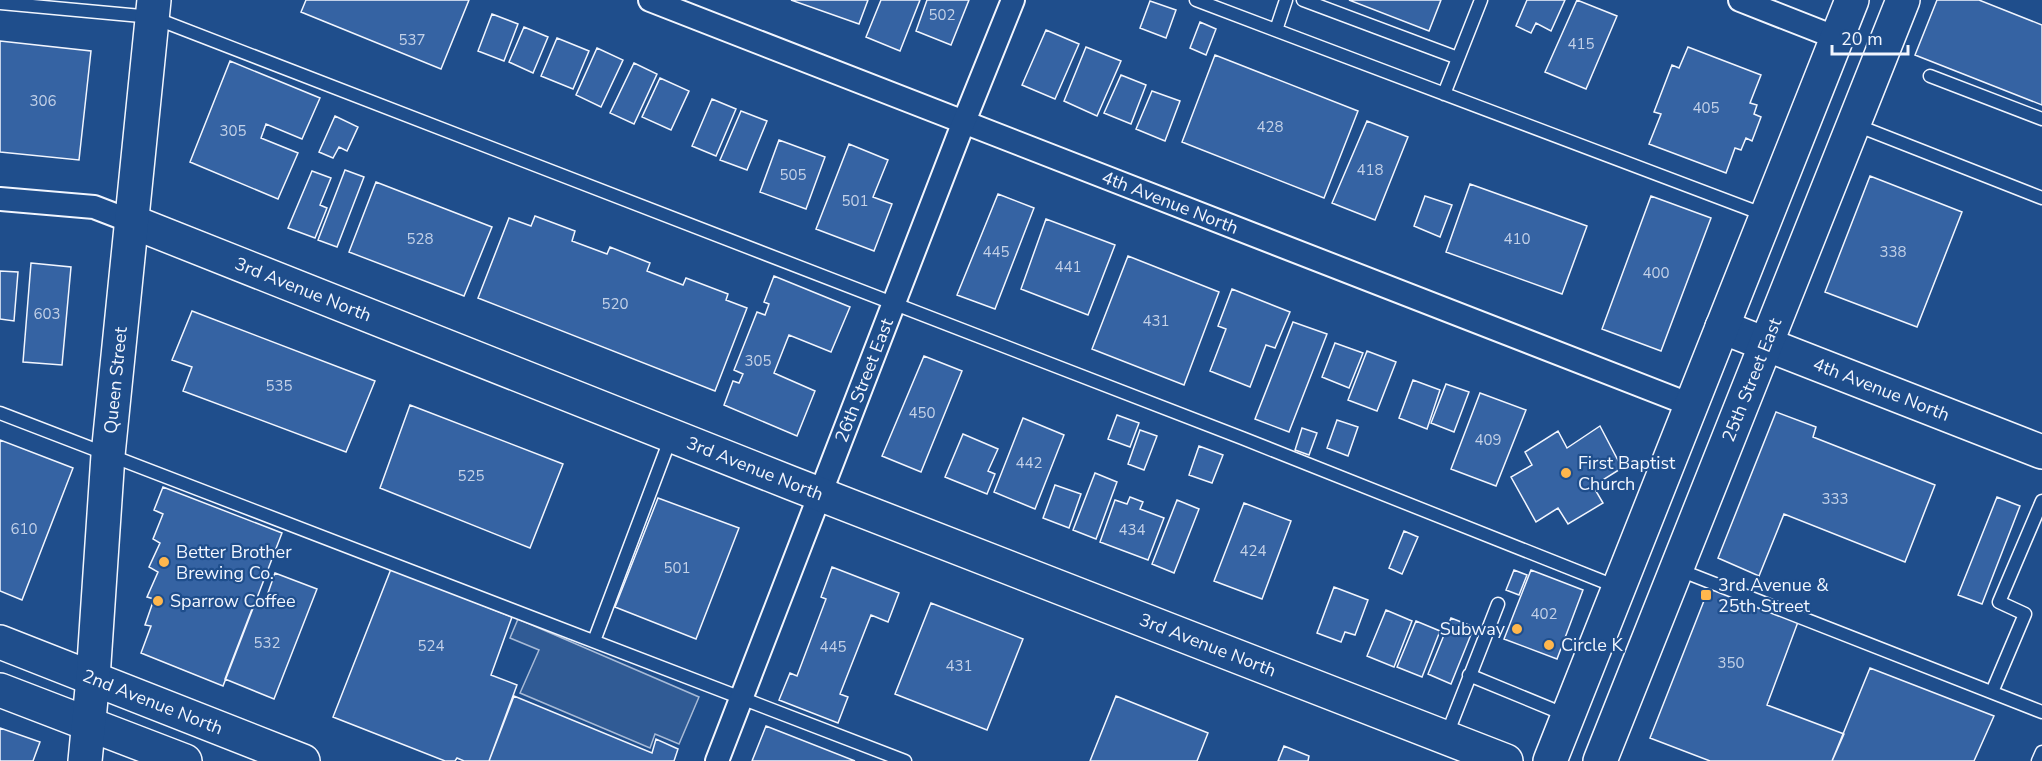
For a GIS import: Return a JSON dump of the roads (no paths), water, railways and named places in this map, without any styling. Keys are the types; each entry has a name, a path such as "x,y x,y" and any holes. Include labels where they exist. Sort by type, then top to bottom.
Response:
{"main road":[{"path":"1550,761 1852,0"},
{"name":"25th Street East","path":"1600,761 1903,0"},
{"name":"Queen Street","path":"85,761 108,455 153,9"},
{"name":"3rd Avenue North","path":"133,222 820,495 1506,761"},
{"name":"4th Avenue North","path":"1722,327 2042,452"},
{"name":"2nd Avenue North","path":"0,642 303,761"},
{"path":"0,690 185,761"}],"street":[{"name":"4th Avenue North","path":"650,0 963,124 1690,405"},
{"name":"26th Street East","path":"717,761 1013,0"},
{"path":"1740,0 1837,38"},
{"name":"3rd Avenue North","path":"0,199 94,207 133,222"}],"lane":[{"path":"1196,0 1766,215"},
{"path":"1276,30 1286,0"},
{"path":"1303,0 1458,58"},
{"path":"1444,94 1480,0"},
{"path":"0,3 153,9 893,305 1242,438 1618,587"},
{"path":"1930,75 2042,119"},
{"path":"1853,124 2042,198"},
{"path":"0,413 905,761"},
{"path":"594,641 672,436"},
{"path":"1992,692 2025,614 1999,602 2042,501"},
{"path":"1677,569 2042,712"},
{"path":"1446,738 1498,604"},
{"path":"1469,675 1567,716"},
{"path":"2038,761 2042,752"}],"place":[{"name":"First Baptist Church","path":"1566,473"},
{"name":"Better Brother Brewing Co.","path":"164,562"},
{"name":"3rd Avenue & 25th Street","path":"1706,595"},
{"name":"Sparrow Coffee","path":"158,601"},
{"name":"Subway","path":"1517,629"},
{"name":"Circle K","path":"1549,645"}]}
